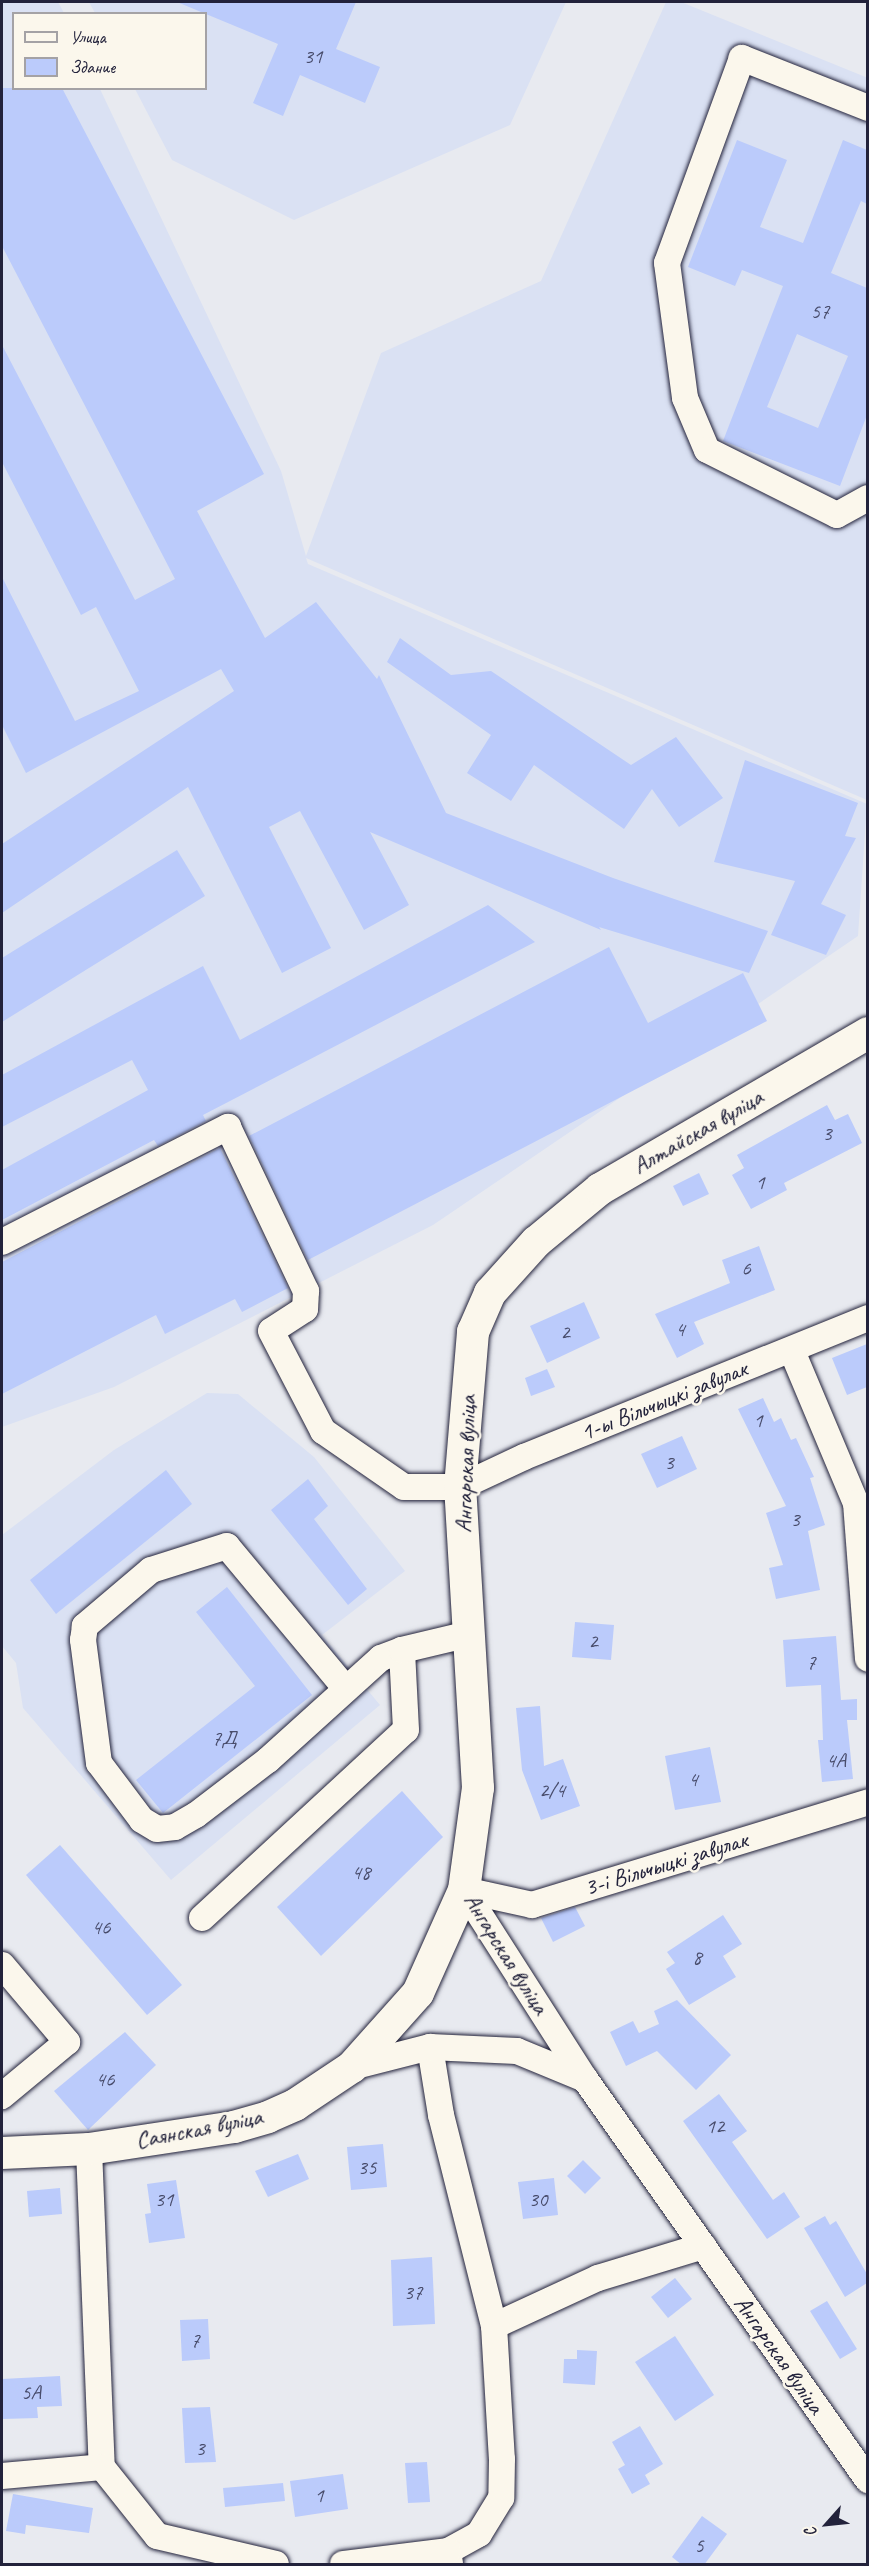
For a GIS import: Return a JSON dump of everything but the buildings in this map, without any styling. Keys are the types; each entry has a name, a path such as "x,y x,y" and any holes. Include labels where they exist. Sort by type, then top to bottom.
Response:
{"main road":[{"name":"Алтайская вуліца","path":"536,1242 600,1189 867,1033"},
{"name":"Ангарская вуліца","path":"464,1890 478,1788 460,1486 473,1332 490,1293 536,1242"},
{"name":"Саянская вуліца","path":"2,2152 89,2149 253,2122 295,2105 352,2067 418,1993 464,1890"}],"street":[{"path":"867,108 742,58 667,262 685,398 707,450 837,515 867,498"},
{"path":"2,1242 228,1127 306,1291 305,1309 271,1331 323,1431 404,1487 460,1486"},
{"name":"1-ы Вільчыцкі завулак","path":"460,1486 524,1457 792,1351 867,1318"},
{"path":"792,1351 862,1504 867,1659"},
{"path":"345,1689 227,1546 151,1570 85,1626 83,1640 99,1763 142,1820 157,1829 175,1827 196,1815 267,1760 381,1658 402,1650 469,1634"},
{"path":"202,1918 406,1730 402,1650"},
{"name":"3-і Вільчыцкі завулак","path":"464,1890 532,1905 867,1802"},
{"name":"Ангарская вуліца","path":"464,1890 585,2079 867,2480"},
{"path":"2,1965 67,2042 2,2096"},
{"path":"352,2067 430,2047 517,2051 585,2079"},
{"path":"343,2565 449,2558 479,2534 501,2498 494,2326 441,2115 430,2047"},
{"path":"89,2149 102,2467 157,2536 276,2565"},
{"path":"494,2326 598,2278 703,2246"},
{"path":"2,2476 102,2467"}],"shaded area":[{"path":"2,2 58,2 63,12 12,12 12,90 100,90 281,471 306,556 381,353 541,281 666,2 681,2 868,78 867,800 306,558 308,564 867,804 858,936 433,1225 114,1387 2,1427"},
{"path":"89,2 566,2 510,125 294,220 172,160 136,90 207,90 207,12 94,12"},
{"path":"207,1393 238,1394 314,1457 405,1571 322,1635 380,1705 171,1880 23,1708 16,1663 2,1646 2,1535 114,1450"}]}
